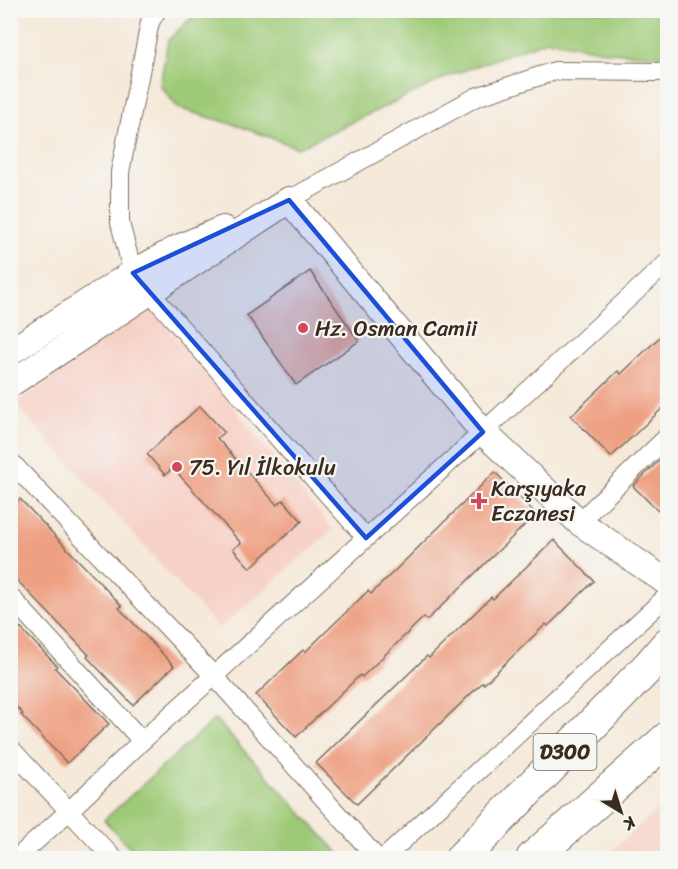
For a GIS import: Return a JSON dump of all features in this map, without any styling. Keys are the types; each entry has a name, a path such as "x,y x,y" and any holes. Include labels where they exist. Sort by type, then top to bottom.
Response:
{"highway":[{"name":"D300","path":"462,858 668,644"},
{"name":"D300","path":"533,858 668,738"}],"street":[{"path":"156,10 150,22 120,172 120,223 141,282 366,538"},
{"path":"10,384 141,282 178,248 289,200 476,98 555,71 658,72 668,70"},
{"path":"289,200 483,432 579,522 668,583"},
{"path":"17,858 142,741 668,262"},
{"path":"10,352 141,282"},
{"path":"579,522 668,436"},
{"path":"10,461 214,676 377,858"},
{"path":"384,858 668,595"},
{"path":"10,596 142,741"},
{"path":"10,748 113,858"}],"highlighted area":[{"path":"289,200 483,432 366,538 133,273"}],"shaded area":[{"name":"75. Yıl İlkokulu","path":"151,306 333,530 219,629 15,404"},
{"path":"667,801 667,858 604,858"}],"green space":[{"path":"199,11 667,11 667,56 609,52 547,40 449,76 298,148 242,127 178,108 160,85 168,40"},
{"path":"215,719 343,858 140,858 104,820"}],"building":[{"name":"Hz. Osman Camii","path":"310,271 359,341 296,385 247,315"},
{"path":"668,329 668,403 611,457 571,416 618,371 621,374"},
{"path":"200,406 224,432 217,438 277,505 283,500 302,521 250,568 233,549 241,543 173,468 165,475 147,454"},
{"path":"668,452 668,521 633,486"},
{"path":"495,472 536,514 427,620 424,617 296,737 256,695 303,650 305,652 368,591 371,594"},
{"path":"20,499 122,606 119,608 174,666 133,705 87,657 89,655 10,573 10,508"},
{"path":"554,540 594,581 548,626 546,624 484,684 483,682 357,804 316,763 427,656 429,658"},
{"path":"10,617 109,724 67,763 21,715 23,714 10,700"}],"place":[{"name":"Hz. Osman Camii","path":"303,328"},
{"name":"75. Yıl İlkokulu","path":"177,467"},
{"name":"Karşıyaka Eczanesi","path":"479,501"}]}
